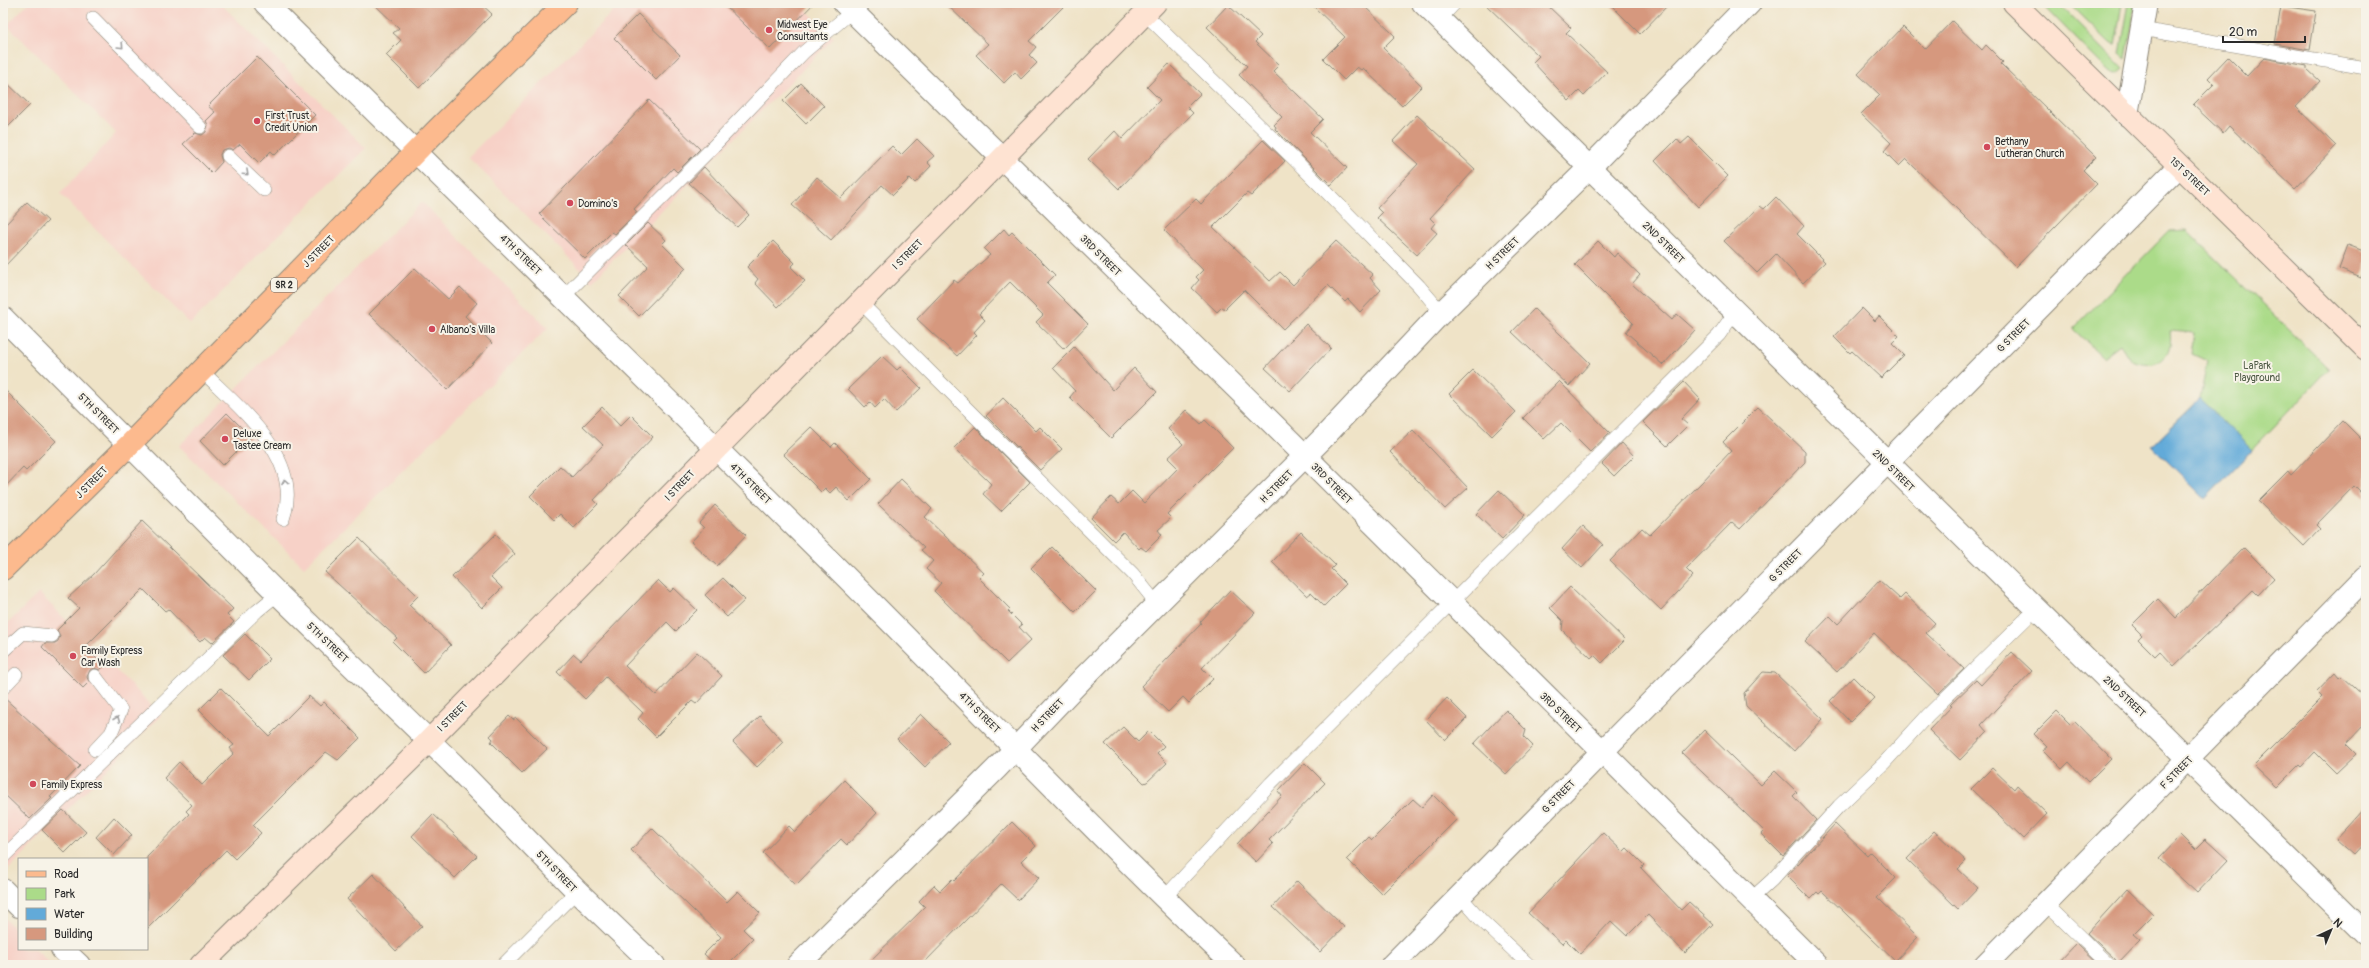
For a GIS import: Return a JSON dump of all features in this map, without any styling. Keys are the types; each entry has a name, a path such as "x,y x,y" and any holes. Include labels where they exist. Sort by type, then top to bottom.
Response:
{"main road":[{"name":"J STREET","path":"3,569 130,444 416,152 566,3"}],"street":[{"name":"2ND STREET","path":"1423,3 1590,167 1886,463 2189,759 2366,935"},
{"name":"H STREET","path":"798,965 1305,457 1441,312 1590,167 1750,3"},
{"name":"1ST STREET","path":"2014,3 2366,349"},
{"path":"2127,115 2146,3"},
{"name":"4TH STREET","path":"268,4 416,152 564,296 1164,898 1234,965"},
{"name":"3RD STREET","path":"853,6 1002,158 1452,602 1568,719 1603,751 1816,965"},
{"name":"I STREET","path":"201,965 428,740 1150,8"},
{"name":"G STREET","path":"1392,965 2179,166"},
{"name":"5TH STREET","path":"3,318 278,594 428,740 576,891 654,965"},
{"name":"F STREET","path":"1985,965 2189,759 2366,577"},
{"path":"3,890 18,905"},
{"path":"63,950 79,965"}],"lane":[{"path":"1440,19 1455,3"},
{"path":"564,296 707,153 804,52 853,6"},
{"path":"1150,8 1296,161 1419,286 1441,312"},
{"path":"94,18 200,128"},
{"path":"2141,29 2366,68"},
{"path":"228,156 264,190"},
{"path":"860,302 1127,568 1157,604"},
{"path":"1164,898 1271,783 1432,624 1452,602 1719,335 1735,312"},
{"path":"201,370 255,422 283,466 289,504 283,519"},
{"path":"3,857 257,611 278,594"},
{"path":"1751,899 1772,880 1839,806 1884,763 1928,715 2036,609"},
{"path":"3,651 23,633 52,636"},
{"path":"3,688 16,674"},
{"path":"94,676 121,710 112,733 95,750"},
{"path":"503,965 576,891"},
{"path":"1460,896 1482,921 1529,965"},
{"path":"2046,904 2109,965"}],"shaded area":[{"path":"28,3 220,3 366,148 190,324 60,194 116,133 7,25"},
{"path":"621,3 799,3 834,38 592,281 468,157"},
{"path":"422,202 548,328 304,567 179,446"},
{"path":"39,593 161,715 20,858 18,858 9,869 3,863 3,628"},
{"path":"3,917 18,932 18,950 36,950 51,965 3,965"}],"green space":[{"path":"2041,3 2058,3 2123,69 2117,74 2110,73"},
{"path":"2069,3 2122,3 2115,46 2110,43"},
{"path":"2129,3 2136,3 2126,59 2120,54"},
{"name":"LaPark Playground","path":"2187,230 2329,369 2205,499 2152,446 2200,399 2207,361 2192,354 2195,333 2170,331 2171,341 2169,349 2162,360 2156,363 2140,364 2131,361 2120,344 2103,357 2073,329 2169,231"}],"water":[{"path":"2200,399 2252,450 2205,499 2152,446"}],"building":[{"path":"373,3 480,3 492,14 419,88 386,55 401,40 393,33 399,28"},
{"name":"Midwest Eye Consultants","path":"722,3 814,3 770,49"},
{"path":"945,3 1067,3 1029,41 1036,47 1029,55 1037,63 1021,79 1015,72 1004,83 976,55 988,44"},
{"path":"1310,3 1361,3 1395,36 1383,48 1422,86 1402,106 1363,68 1361,70 1357,67 1344,80 1323,59 1345,37"},
{"path":"1484,3 1545,3 1571,28 1566,33 1607,72 1584,96 1579,91 1569,101 1533,62 1539,56"},
{"path":"1609,3 1670,3 1640,34"},
{"path":"1228,5 1261,36 1255,42 1279,65 1273,71 1323,119 1310,132 1347,168 1331,185 1275,129 1276,127 1274,125 1282,117 1239,75 1247,66 1207,27"},
{"path":"2281,6 2316,11 2310,50 2275,44"},
{"path":"638,14 680,55 656,80 614,38"},
{"name":"Bethany Lutheran Church","path":"1952,21 1982,50 1986,45 2003,62 2001,64 2096,157 2083,170 2097,184 2016,267 1906,159 1899,166 1884,151 1891,143 1861,114 1880,95 1858,74 1903,27 1925,49"},
{"name":"First Trust Credit Union","path":"257,57 315,115 275,155 271,151 259,163 240,144 233,150 229,148 222,150 220,155 222,162 212,173 183,144 195,133 202,135 206,132 208,125 206,121 215,112 208,106"},
{"path":"2228,57 2247,76 2264,58 2307,66 2307,69 2320,81 2296,107 2336,146 2295,189 2229,126 2223,133 2193,105 2214,84 2208,78"},
{"path":"1169,64 1200,94 1187,107 1193,113 1119,189 1088,159 1115,131 1122,139 1160,100 1147,87"},
{"path":"3,79 30,105 3,132"},
{"path":"801,83 824,106 806,124 783,101"},
{"path":"649,100 700,149 677,172 673,168 634,209 637,212 615,234 612,232 585,259 539,214"},
{"path":"1417,115 1475,169 1430,218 1435,223 1431,228 1437,233 1417,255 1377,218 1382,213 1377,208 1418,164 1393,141"},
{"path":"1689,137 1728,176 1698,207 1655,161 1677,139 1681,144"},
{"path":"917,139 934,156 927,162 931,166 915,183 910,178 893,195 882,185 831,240 792,205 817,177 841,198 892,146 901,155"},
{"path":"1263,140 1285,161 1251,196 1247,193 1213,227 1270,281 1280,272 1293,285 1336,241 1373,275 1370,278 1381,290 1360,312 1348,299 1345,302 1328,285 1283,329 1244,290 1225,309 1222,307 1217,312 1192,288 1199,280 1196,277 1203,270 1164,230 1196,199 1201,204"},
{"path":"704,167 749,215 737,227 689,183"},
{"path":"1776,197 1804,226 1797,234 1825,262 1803,283 1776,254 1757,273 1724,241 1760,206 1764,209"},
{"path":"27,202 48,221 3,268 3,227"},
{"path":"648,223 666,240 662,244 686,268 639,316 619,296 648,266 626,245"},
{"path":"1004,229 1009,235 1012,232 1055,275 1047,283 1088,324 1064,349 1036,322 1043,315 1010,282 979,314 985,320 974,332 977,335 957,356 917,319 954,280 958,283 990,255 984,249"},
{"path":"773,241 795,263 791,267 805,281 778,307 755,283 758,279 747,267"},
{"path":"1598,241 1614,257 1617,253 1640,275 1632,284 1672,320 1677,314 1695,330 1663,365 1626,332 1633,323 1575,265"},
{"path":"2348,245 2366,252 2366,266 2361,278 2339,269"},
{"name":"Albano's Villa","path":"415,268 448,299 460,287 477,303 465,316 492,343 447,390 369,314"},
{"path":"1862,308 1875,321 1879,316 1899,336 1892,343 1904,355 1881,378 1852,351 1850,353 1834,337"},
{"path":"1534,309 1590,363 1569,386 1512,332"},
{"path":"1306,324 1331,348 1290,391 1265,368"},
{"path":"1074,347 1113,390 1134,368 1157,392 1111,438 1070,397 1075,391 1053,368"},
{"path":"882,356 897,370 900,367 921,388 896,412 884,399 875,408 870,402 865,407 848,389"},
{"path":"1473,370 1516,412 1492,436 1449,394"},
{"path":"1559,381 1610,433 1590,452 1561,423 1544,439 1523,418"},
{"path":"1684,382 1700,399 1681,419 1688,425 1667,446 1643,422"},
{"path":"3,388 56,441 26,471 23,468 3,489"},
{"path":"1003,398 1036,431 1040,427 1062,449 1040,470 986,416"},
{"path":"602,407 620,426 631,415 653,437 594,500 598,504 574,528 560,514 554,520 530,496 560,466 572,477 603,445 583,426"},
{"path":"1758,407 1805,451 1805,462 1740,529 1732,522 1686,569 1693,576 1661,610 1610,561 1642,528 1650,535 1702,482 1731,451 1723,442"},
{"path":"1186,410 1201,424 1205,420 1233,448 1167,514 1171,518 1158,530 1162,535 1146,551 1141,547 1139,549 1123,532 1114,541 1091,518 1111,497 1119,504 1132,491 1144,503 1178,468 1168,458 1183,444 1168,429"},
{"name":"Deluxe Tastee Cream","path":"227,413 251,437 223,465 200,441"},
{"path":"2343,421 2366,444 2366,498 2354,486 2316,525 2320,529 2304,546 2258,501 2288,471 2291,475"},
{"path":"811,427 831,447 835,443 871,479 849,501 836,487 830,493 825,488 821,492 783,454"},
{"path":"975,427 1030,482 1001,511 983,494 991,484 954,448"},
{"path":"1413,430 1468,488 1445,509 1390,452"},
{"path":"1622,443 1634,456 1614,476 1602,464"},
{"path":"901,479 932,509 925,517 984,573 979,578 1010,609 1008,611 1022,625 1019,627 1031,640 1007,663 934,591 941,583 926,569 933,561 921,550 924,548 878,504"},
{"path":"1499,490 1525,515 1502,539 1476,514"},
{"path":"715,505 746,535 717,566 691,542 704,528 699,523"},
{"path":"142,521 233,609 227,615 234,622 212,643 205,637 200,642 168,609 165,611 143,589 85,647 104,666 100,670 94,668 90,670 87,677 89,682 83,688 42,647 45,643 55,643 58,641 60,636 57,630 79,608 68,598 94,574"},
{"path":"1583,526 1603,545 1582,568 1562,549"},
{"path":"1301,532 1335,565 1331,569 1346,584 1324,606 1311,593 1307,596 1272,562"},
{"path":"496,534 515,554 491,577 502,588 482,608 452,577"},
{"path":"359,538 418,596 409,605 451,645 424,673 393,642 397,638 325,572"},
{"path":"1052,547 1096,591 1075,612 1031,568"},
{"path":"2244,548 2274,578 2258,595 2253,590 2174,666 2160,651 2155,656 2138,639 2142,635 2132,625 2158,599 2176,618"},
{"path":"723,578 745,600 727,617 705,595"},
{"path":"658,580 670,592 674,588 697,610 676,631 667,622 625,666 656,695 697,652 722,676 696,704 692,701 656,737 638,719 643,713 606,677 585,699 557,672 574,654 581,660"},
{"path":"1879,580 1900,599 1905,594 1935,623 1926,633 1964,669 1938,694 1874,633 1837,672 1805,642 1830,616 1838,624"},
{"path":"1570,587 1625,640 1602,663 1594,655 1591,658 1562,630 1563,621 1550,608"},
{"path":"1230,590 1255,613 1202,668 1213,679 1189,703 1183,697 1168,712 1141,686 1202,623 1200,622"},
{"path":"245,634 270,659 249,680 223,655"},
{"path":"2012,652 2032,671 1981,725 1987,732 1960,760 1929,730 1952,706 1950,705 1976,680 1981,685"},
{"path":"1763,672 1775,673 1823,719 1794,751 1746,706 1744,693"},
{"path":"2335,673 2339,678 2341,676 2366,699 2366,723 2346,744 2356,754 2336,773 2315,752 2301,767 2299,765 2277,787 2254,765 2322,697 2317,692"},
{"path":"1853,677 1874,698 1850,722 1830,701"},
{"path":"221,688 269,736 309,696 320,706 324,702 360,738 338,760 326,752 253,825 261,833 235,859 226,850 148,928 147,857 189,814 186,811 192,805 164,778 179,762 202,785 234,753 230,748 234,745 199,710"},
{"name":"Family Express","path":"3,697 80,766 50,797 52,798 30,819 3,793"},
{"path":"1447,698 1467,718 1445,740 1426,720"},
{"path":"1506,710 1526,730 1524,737 1533,746 1506,774 1474,744"},
{"path":"2057,711 2071,725 2075,722 2111,759 2088,782 2069,762 2062,769 2043,750 2047,747 2034,734"},
{"path":"921,714 949,742 925,767 897,739"},
{"path":"509,716 513,720 516,718 547,749 522,773 491,742 493,739 490,736"},
{"path":"760,716 783,742 757,767 733,742"},
{"path":"1123,727 1138,742 1149,731 1164,746 1157,753 1167,763 1147,782 1144,783 1105,744"},
{"path":"1704,730 1761,785 1775,771 1797,792 1793,796 1816,820 1783,856 1761,834 1764,831 1682,753"},
{"path":"1305,763 1325,783 1269,840 1273,844 1256,862 1237,844 1282,796 1278,791"},
{"path":"1992,768 2014,789 2017,785 2047,814 2023,839 1971,789"},
{"path":"844,780 877,813 847,845 841,839 796,885 763,853 789,826 795,832"},
{"path":"1433,795 1457,819 1382,894 1347,859 1369,837 1372,840 1413,799 1422,807"},
{"path":"2366,806 2366,842 2354,855 2336,839"},
{"path":"63,810 86,832 65,853 42,830"},
{"path":"433,814 477,856 455,878 412,836"},
{"path":"114,817 132,835 114,855 96,837"},
{"path":"1012,822 1036,846 1021,861 1039,878 1018,900 1001,884 922,965 866,965 925,907 919,901 934,885 940,891 952,879 954,881"},
{"path":"1835,824 1867,855 1870,852 1896,878 1877,897 1918,937 1895,961 1822,891 1819,894 1817,892 1810,899 1787,876"},
{"path":"652,828 727,902 738,891 760,913 743,929 753,939 727,965 716,965 704,954 721,937 631,850"},
{"path":"1934,831 1966,861 1958,869 1978,888 1958,909 1907,859"},
{"path":"1603,833 1623,852 1627,848 1644,865 1641,868 1681,910 1689,902 1713,924 1685,953 1648,915 1627,936 1611,921 1580,954 1566,940 1562,944 1528,913"},
{"path":"2181,835 2195,849 2205,839 2228,860 2197,893 2159,858"},
{"path":"373,874 422,926 396,951 347,899"},
{"path":"1297,881 1344,927 1320,952 1273,907"},
{"path":"2127,889 2153,914 2133,934 2140,940 2117,964 2115,959 2087,933"},
{"path":"2076,944 2098,965 2056,965"}],"place":[{"name":"Midwest Eye Consultants","path":"769,30"},
{"name":"First Trust Credit Union","path":"257,121"},
{"name":"Bethany Lutheran Church","path":"1987,147"},
{"name":"Domino's","path":"570,203"},
{"name":"Albano's Villa","path":"432,329"},
{"name":"Deluxe Tastee Cream","path":"225,439"},
{"name":"Family Express Car Wash","path":"73,656"},
{"name":"Family Express","path":"33,784"}]}
